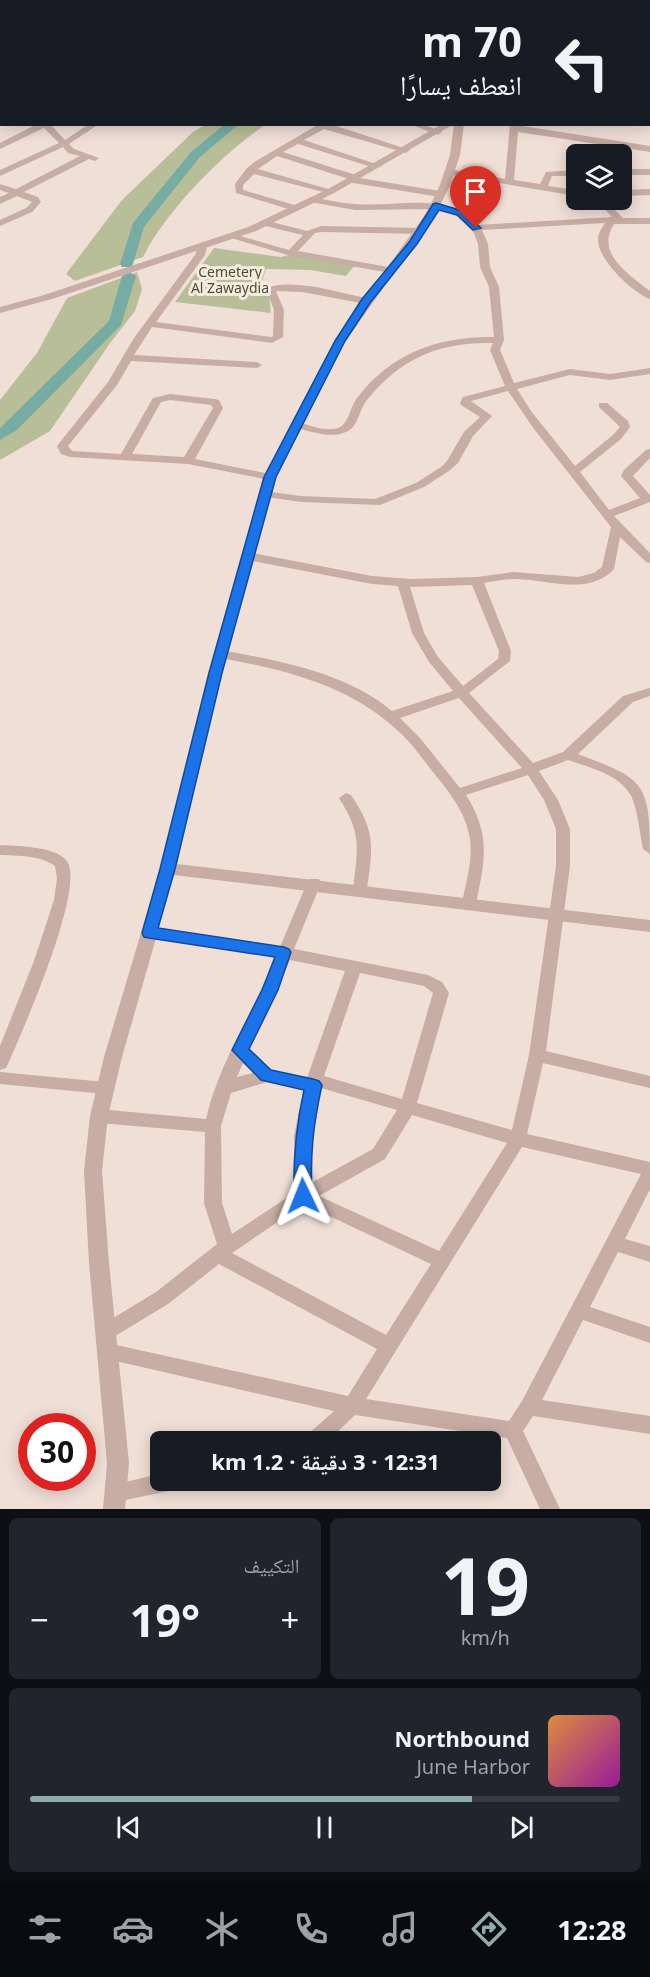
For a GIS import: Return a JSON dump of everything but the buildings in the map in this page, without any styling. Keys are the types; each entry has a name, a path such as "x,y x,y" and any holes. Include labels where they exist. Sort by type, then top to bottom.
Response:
{"street":[{"path":"0,146 41,126"},
{"path":"0,201 90,158 77,154 47,126"},
{"path":"0,173 64,144 92,126"},
{"path":"295,208 239,191 241,179 250,170 276,153 323,126"},
{"path":"328,126 406,150"},
{"path":"419,126 438,132"},
{"path":"0,310 48,297 233,237 331,192 447,126"},
{"path":"150,1489 115,1501 118,1464 116,1431 106,1341 93,1172 99,1116 105,1088 168,869 221,654 270,477 340,341 366,302 421,231 438,200 456,148 459,126"},
{"path":"509,183 514,127 650,149"},
{"path":"297,141 378,166"},
{"path":"276,153 354,179 438,200 460,213 476,228 483,244 485,267 494,287 499,340 495,350 509,388 606,515 650,560"},
{"path":"250,170 331,192"},
{"path":"449,172 566,192"},
{"path":"632,172 650,172"},
{"path":"542,189 549,174 566,173"},
{"path":"0,187 36,199 36,205 0,223"},
{"path":"632,193 650,192"},
{"path":"313,200 355,207 438,200"},
{"path":"608,210 616,220"},
{"path":"476,228 590,220 650,221"},
{"path":"616,220 609,222 604,237 605,255 650,296"},
{"path":"264,223 309,234"},
{"path":"291,253 309,234 327,228 421,231"},
{"path":"233,237 291,253 391,270"},
{"path":"202,247 200,255 150,324 96,406 62,446 70,454 188,460 270,477"},
{"path":"150,324 272,340 278,337 279,310 271,289 273,287 288,287 366,302"},
{"path":"297,425 330,432 344,429 349,425 357,405 364,396 414,353 461,339 499,340"},
{"path":"128,358 257,365"},
{"path":"264,494 301,500 337,500 368,504 393,497 420,485 449,465 468,434 486,418 486,415 465,403 465,400 577,371 610,377 650,371"},
{"path":"124,458 157,400 170,397 216,402 218,408 188,460"},
{"path":"574,472 617,437 625,427 624,423 603,405"},
{"path":"606,515 648,499 627,476 628,472 650,452"},
{"path":"247,556 334,574 403,583 477,581 524,575 557,581 592,578 608,569 616,527"},
{"path":"389,717 461,693 504,661 506,655 477,581"},
{"path":"325,1431 352,1406 519,1138 537,1055 563,866 563,829 551,800 531,769 461,693 427,648 409,607 403,583"},
{"path":"221,654 311,674 357,693 389,717 423,750 458,793 471,816 477,840 475,871 469,903"},
{"path":"458,793 568,755 628,699 650,692"},
{"path":"568,755 621,776 644,794 650,849"},
{"path":"346,798 360,817 364,830 366,844 360,889"},
{"path":"0,850 54,858 61,863 65,871 65,888 32,986 0,1064"},
{"path":"168,869 314,883 557,916 650,926"},
{"path":"314,883 270,990 240,1050 217,1108 213,1126 213,1203 223,1251 389,1346"},
{"path":"106,1341 223,1251 303,1196 379,1154 407,1108 441,993 440,989 428,981 354,968 284,952 149,933"},
{"path":"303,1196 304,1127 314,1082 354,968"},
{"path":"240,1050 267,1076"},
{"path":"537,1055 650,1082"},
{"path":"224,1089 267,1076 314,1082 650,1171 529,1407 513,1430"},
{"path":"0,1078 105,1088"},
{"path":"99,1116 213,1126"},
{"path":"303,1196 442,1261"},
{"path":"614,1243 650,1254"},
{"path":"579,1311 650,1335"},
{"path":"106,1341 352,1406 513,1430"},
{"path":"529,1407 650,1425"},
{"path":"513,1430 550,1509"}],"green space":[{"path":"203,126 264,126 231,151 197,184 166,221 143,257 75,281 66,274 122,200 193,132"},
{"name":"Cemetery Al Zawaydia","path":"214,248 281,257 292,254 355,265 346,276 310,270 266,269 262,281 269,295 271,313 175,302"},
{"path":"137,272 142,289 135,311 110,343 50,431 0,460 0,400 37,353 67,298"}],"waterway":[{"path":"127,264 138,226 195,155 231,126"},
{"path":"0,435 11,427 116,322 129,276"}],"route":[{"path":"303,1196 304,1127 313,1085 267,1076 240,1050 270,990 284,952 149,933 168,869 215,673 270,477 340,341 366,302 414,242 436,206 460,213 476,228"}]}
